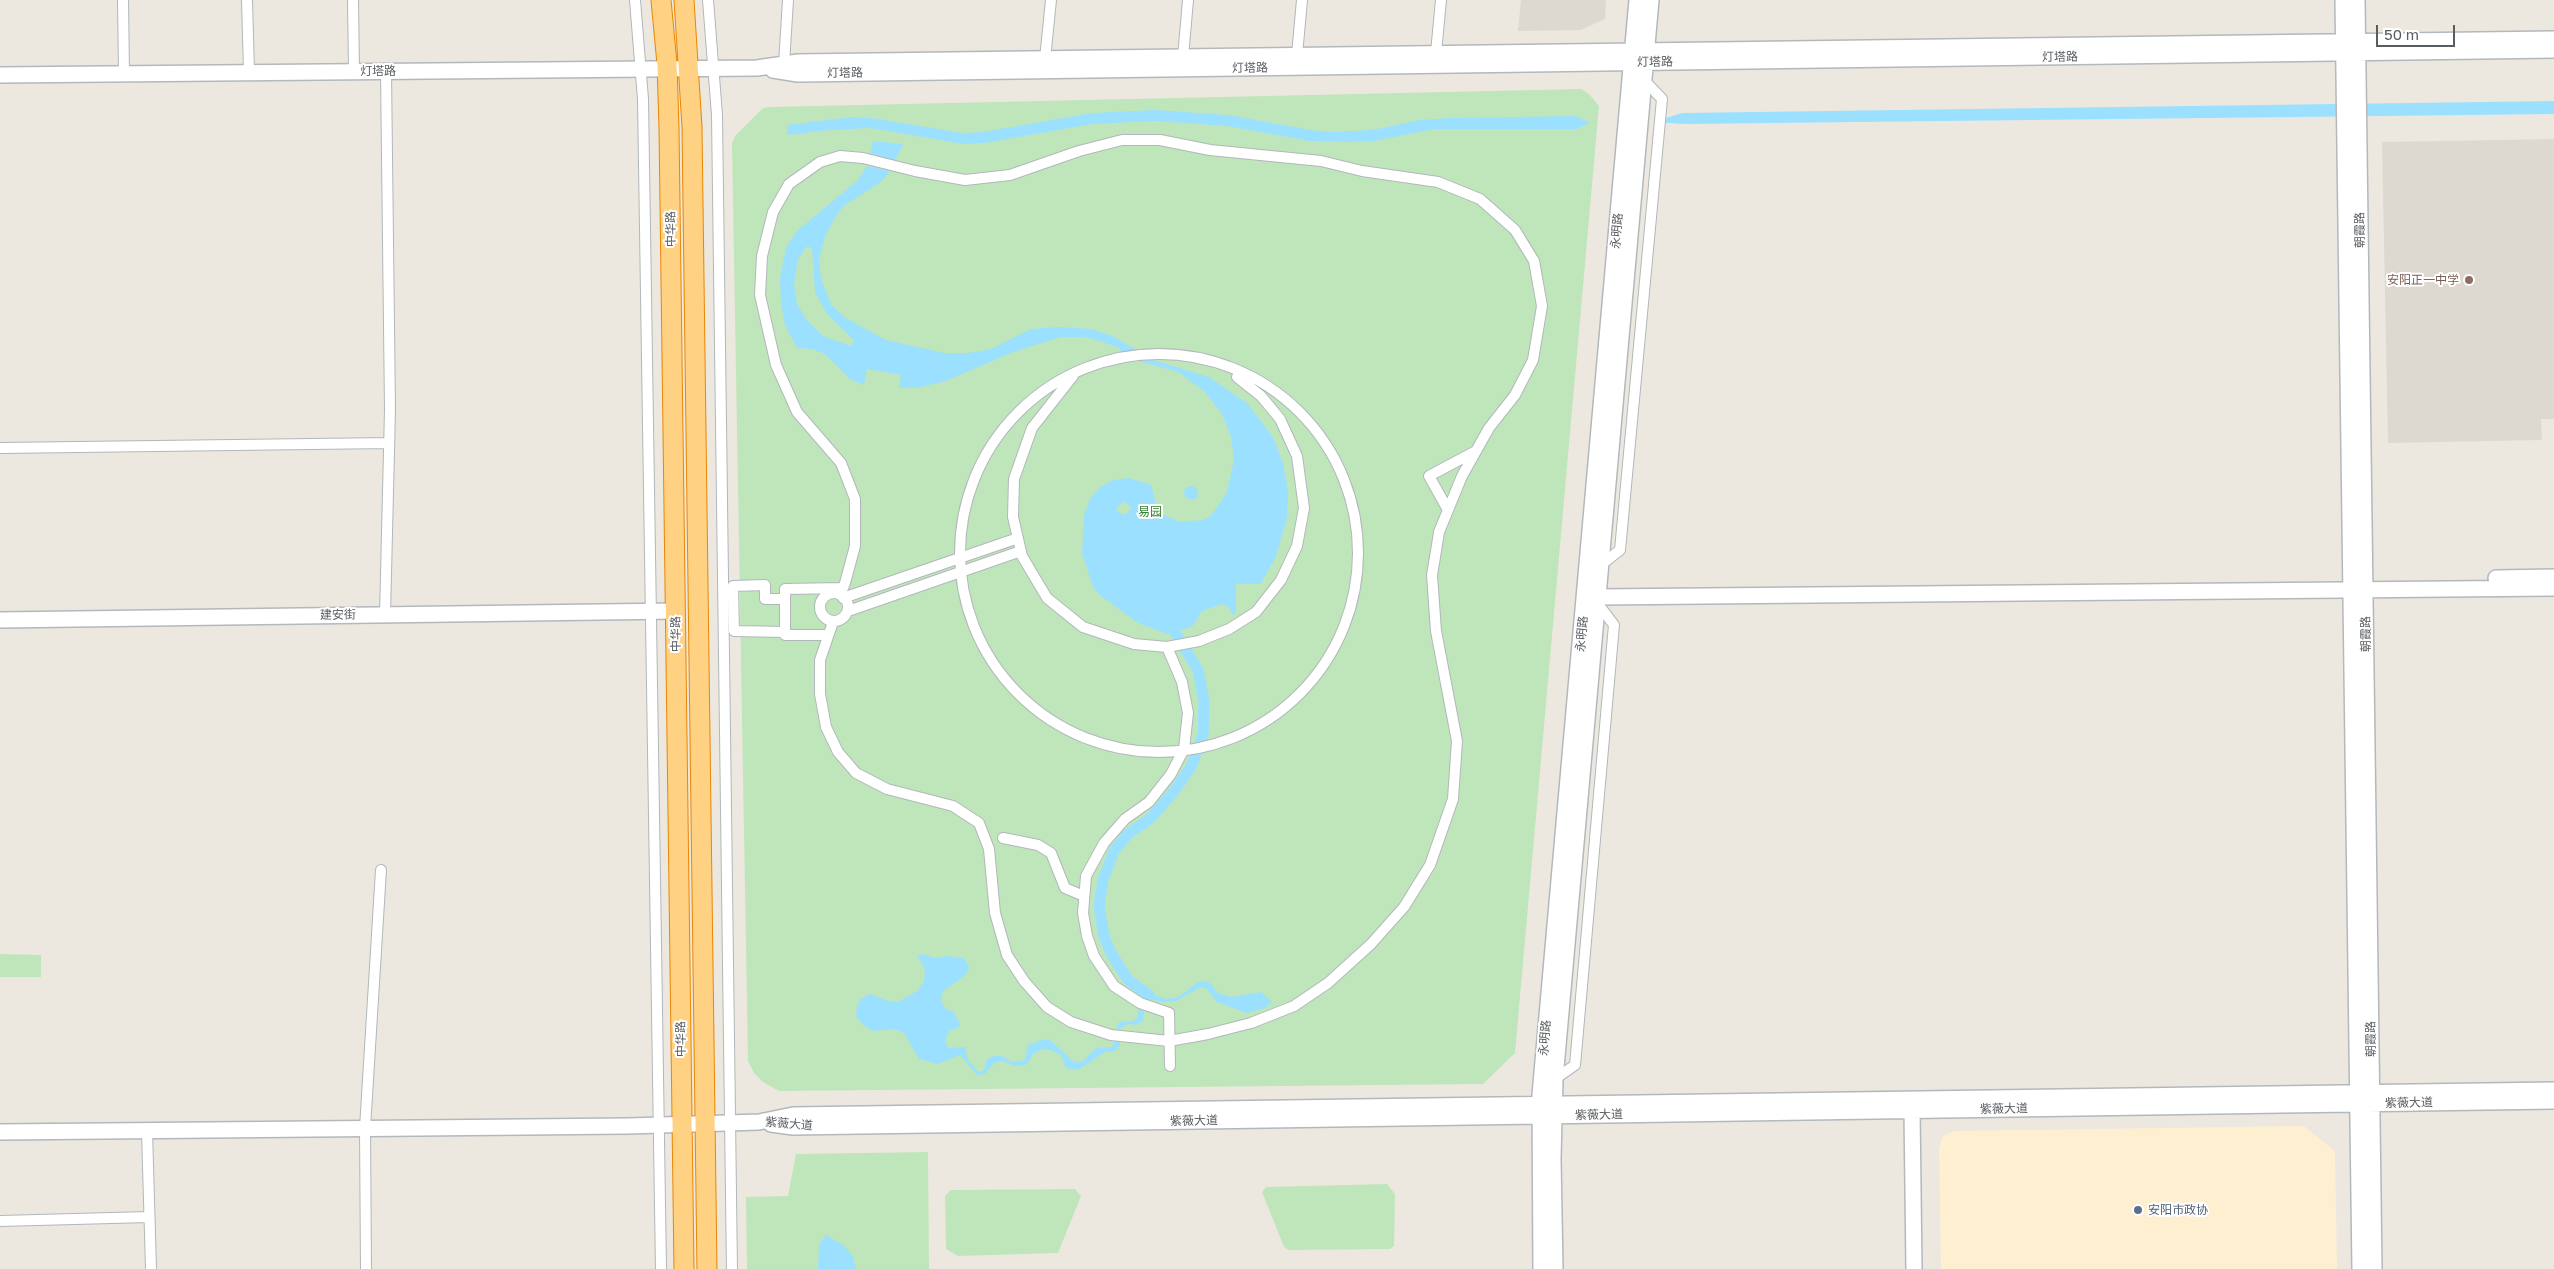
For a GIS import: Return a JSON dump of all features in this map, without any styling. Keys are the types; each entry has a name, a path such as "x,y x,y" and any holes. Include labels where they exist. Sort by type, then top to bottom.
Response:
{"highway":[{"name":"中华路","path":"660,0 667,68 684,1269"},
{"name":"中华路","path":"684,0 690,68 707,1269"}],"street":[{"path":"123,0 124,74"},
{"path":"247,0 249,72"},
{"path":"353,0 354,71"},
{"path":"635,0 643,118 661,1269"},
{"path":"708,0 717,115 732,1269"},
{"path":"784,64 788,0"},
{"path":"1045,59 1051,0"},
{"path":"1183,57 1188,0"},
{"path":"1298,55 1302,0"},
{"path":"1436,53 1441,0"},
{"name":"永明路","path":"1555,1269 1547,1110 1555,1079 1644,80 1639,57 1637,0"},
{"name":"永明路","path":"1541,1269 1547,1110 1639,57 1651,0"},
{"name":"朝霞路","path":"2343,0 2351,47"},
{"name":"朝霞路","path":"2357,0 2351,47 2358,585 2365,1098 2374,1269"},
{"name":"灯塔路","path":"0,75 640,68 757,68 798,74 1639,57 2351,47 2554,39"},
{"name":"灯塔路","path":"2351,47 2554,50"},
{"name":"灯塔路","path":"757,68 784,64 1436,53 1639,57"},
{"path":"385,615 389,443 386,71"},
{"path":"833,622 820,660 820,694 826,727 838,752 856,773 888,789 953,806 979,823 990,849 997,922 1007,956 1024,981 1047,1007 1071,1022 1111,1035 1169,1041 1208,1034 1251,1023 1294,1006 1328,983 1371,944 1404,907 1430,865 1453,800 1458,741 1436,631 1432,575 1439,532 1462,476 1488,428 1515,395 1533,360 1542,306 1534,261 1514,230 1480,199 1438,182 1362,170 1321,161 1210,150 1160,140 1122,140 1079,151 1010,175 965,180 863,158 840,156 820,162 789,184 773,212 762,256 760,296 776,365 797,412 841,463 855,499 855,546 842,593 847,601 848,611"},
{"path":"1148,353 1174,355 1219,364 1265,384 1296,408 1331,445 1346,476 1357,537 1352,597 1341,634 1328,659 1304,689 1282,711 1256,728 1227,742 1206,747 1166,752 1123,749 1074,733 1046,718 1019,695 996,668 976,630 961,583 961,528 970,486 986,454 1008,424 1030,401 1055,382 1108,362 1148,353"},
{"path":"1074,375 1032,428 1014,478 1013,517 1020,551 1047,598 1083,627 1134,644 1167,647 1190,643 1229,629 1256,612 1281,580 1296,546 1304,508 1297,456 1280,419 1262,396 1219,364"},
{"path":"0,448 389,443"},
{"path":"1448,510 1429,476 1475,452"},
{"path":"1018,538 842,593 830,594 822,600 820,609 824,618 833,622 842,619 848,611 1020,551"},
{"path":"1599,596 2358,585 2554,577"},
{"path":"785,599 765,599 765,585 733,586 734,631 785,632 785,635 828,635"},
{"path":"2358,585 2554,588"},
{"path":"785,632 785,589 842,593"},
{"name":"建安街","path":"0,620 676,611"},
{"path":"1167,647 1182,682 1188,713 1184,749 1171,774 1149,802 1125,819 1104,843 1086,876 1083,913 1087,936 1094,956 1114,986 1140,1003 1169,1013 1170,1066"},
{"path":"1003,838 1038,844 1051,853 1065,888 1084,896"},
{"path":"366,1269 365,1128 381,870"},
{"name":"紫薇大道","path":"1547,1110 1912,1110 2365,1098 2554,1090"},
{"name":"朝霞路","path":"2360,1269 2365,1098"},
{"name":"紫薇大道","path":"0,1132 658,1125 760,1122 793,1127 1547,1110 2365,1098 2554,1101"},
{"path":"1912,1110 1914,1269"},
{"path":"147,1131 151,1269"},
{"path":"0,1221 149,1217"}],"shaded area":[{"path":"1521,0 1606,0 1605,19 1581,30 1518,31"},
{"name":"安阳正一中学","path":"2554,139 2554,419 2541,419 2542,440 2388,443 2382,142"},
{"name":"安阳市政协","path":"2304,1126 2335,1151 2337,1269 1941,1269 1939,1148 1943,1136 1955,1131"}],"green space":[{"name":"易园","path":"1581,89 1589,94 1599,106 1515,1053 1483,1084 779,1091 763,1082 754,1073 748,1061 732,143 735,136 763,108 770,107"},
{"path":"0,954 41,955 41,977 0,977"},
{"path":"928,1152 929,1269 747,1269 746,1197 788,1196 796,1154"},
{"path":"1387,1184 1395,1194 1394,1246 1390,1249 1289,1250 1284,1247 1262,1192 1266,1187"},
{"path":"1075,1189 1081,1196 1058,1253 958,1256 946,1249 945,1196 951,1190"}],"water":[{"path":"2554,101 2554,114 1685,124 1653,122 1682,113"},
{"path":"1155,110 1228,115 1332,132 1372,130 1420,120 1451,118 1576,116 1590,123 1577,129 1435,129 1374,141 1350,142 1310,141 1227,126 1155,121 1093,124 984,143 963,144 870,128 787,135 787,125 852,117 871,118 963,133 983,132 1092,113"},
{"path":"873,141 903,144 895,161 870,155"},
{"path":"867,166 890,171 881,182 845,205 837,214 826,234 819,259 821,279 831,304 844,317 886,340 944,353 968,353 991,349 1031,329 1059,327 1092,329 1112,336 1139,351 1123,354 1119,348 1085,337 1061,337 1013,352 946,381 917,388 899,388 901,375 867,369 864,385 851,380 825,354 812,349 797,348 785,325 781,303 780,278 786,248 797,231 858,180","holes":["807,246 812,248 815,292 827,314 854,340 851,346 823,336 807,320 797,304 794,284 798,259"]},
{"path":"1147,358 1209,377 1247,403 1273,437 1283,463 1288,491 1287,518 1275,559 1260,584 1236,584 1236,614 1233,615 1228,606 1222,604 1202,611 1193,626 1168,634 1138,623 1101,596 1093,587 1082,553 1084,515 1090,499 1099,488 1113,480 1128,478 1149,484 1152,488 1157,509 1162,514 1180,522 1202,520 1211,516 1227,492 1234,460 1231,437 1222,414 1204,391 1178,372 1134,360","holes":["1125,501 1131,508 1126,515 1118,512 1117,507"]},
{"path":"1191,486 1196,488 1198,493 1196,498 1191,500 1186,498 1184,493 1186,488"},
{"path":"923,954 935,958 945,956 964,958 968,965 969,970 963,977 943,991 941,1001 946,1009 954,1012 960,1024 958,1028 949,1031 945,1041 948,1048 965,1047 968,1060 979,1072 984,1070 987,1059 993,1056 1001,1056 1013,1062 1025,1060 1028,1045 1042,1040 1049,1039 1074,1062 1083,1061 1096,1048 1111,1047 1116,1040 1120,1041 1120,1045 1115,1051 1105,1052 1078,1070 1066,1068 1061,1055 1048,1049 1040,1050 1033,1054 1027,1064 1017,1066 1001,1061 994,1063 985,1074 977,1075 960,1055 938,1064 919,1059 904,1033 893,1029 873,1031 862,1024 856,1016 857,1006 861,999 869,994 892,1002 900,1001 917,991 923,983 925,974 924,966 917,956"},
{"path":"1205,981 1210,983 1218,993 1232,997 1261,992 1272,1002 1265,1008 1247,1013 1217,1002 1207,989 1201,987 1176,1001 1165,1002 1147,999 1151,994 1167,999 1178,997 1198,982"},
{"path":"1139,1009 1144,1011 1143,1021 1136,1025 1128,1024 1118,1030 1118,1023 1124,1021 1131,1022 1137,1018"},
{"path":"826,1235 843,1245 853,1256 856,1269 818,1269 819,1245"}],"waterway":[{"path":"1149,995 1128,980 1111,953 1104,936 1099,906 1103,880 1114,851 1128,834 1151,818 1174,791 1191,767 1203,735 1204,701 1198,670 1175,632"}],"place":[{"name":"安阳正一中学","path":"2469,280"},
{"name":"安阳市政协","path":"2138,1210"}]}
